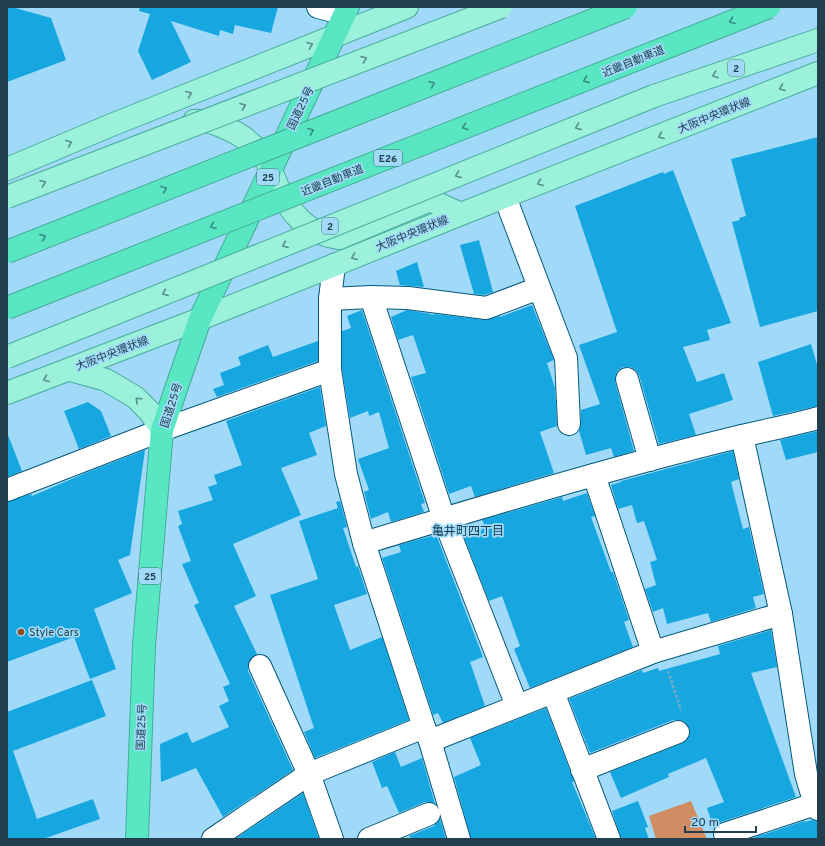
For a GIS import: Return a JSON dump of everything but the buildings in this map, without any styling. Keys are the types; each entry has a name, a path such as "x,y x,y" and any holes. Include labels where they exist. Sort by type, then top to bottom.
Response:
{"highway":[{"path":"7,252 626,7"},
{"name":"近畿自動車道","path":"7,308 769,7"},
{"name":"国道25号","path":"137,839 144,645 162,430 200,319 347,10"}],"main road":[{"path":"7,169 109,126 407,7"},
{"path":"7,197 500,7"},
{"name":"2","path":"7,357 654,96 818,40"},
{"name":"大阪中央環状線","path":"7,393 200,319 818,73"},
{"path":"109,126 134,139 174,123 198,120 217,124 232,130 250,142 263,156 289,206 301,220 311,229 326,236 339,238 430,200 461,214"},
{"path":"70,370 106,380 135,397 150,412 162,430"}],"street":[{"path":"318,7 347,10"},
{"path":"505,197 566,358 569,424"},
{"path":"334,265 330,299 330,370 346,474 364,543 427,734 458,839"},
{"path":"330,299 371,297 408,298 486,308 539,288"},
{"path":"371,297 444,519 517,706"},
{"path":"7,490 162,430 330,370"},
{"path":"627,379 650,460"},
{"path":"364,543 594,475 742,436 818,418"},
{"path":"725,834 816,806 812,773 781,614 742,436"},
{"path":"594,475 657,651"},
{"path":"213,839 309,774 427,734 517,706 657,651 781,614"},
{"path":"260,666 309,774 332,839"},
{"path":"553,692 609,839"},
{"path":"582,770 678,732"},
{"path":"370,839 429,814"}],"path":[{"path":"657,651 684,722 678,732"}],"shaded area":[{"path":"691,801 707,839 656,839 649,816"}],"place":[{"name":"Style Cars","path":"21,632"}],"district":[{"name":"亀井町四丁目","path":"468,531"}]}
